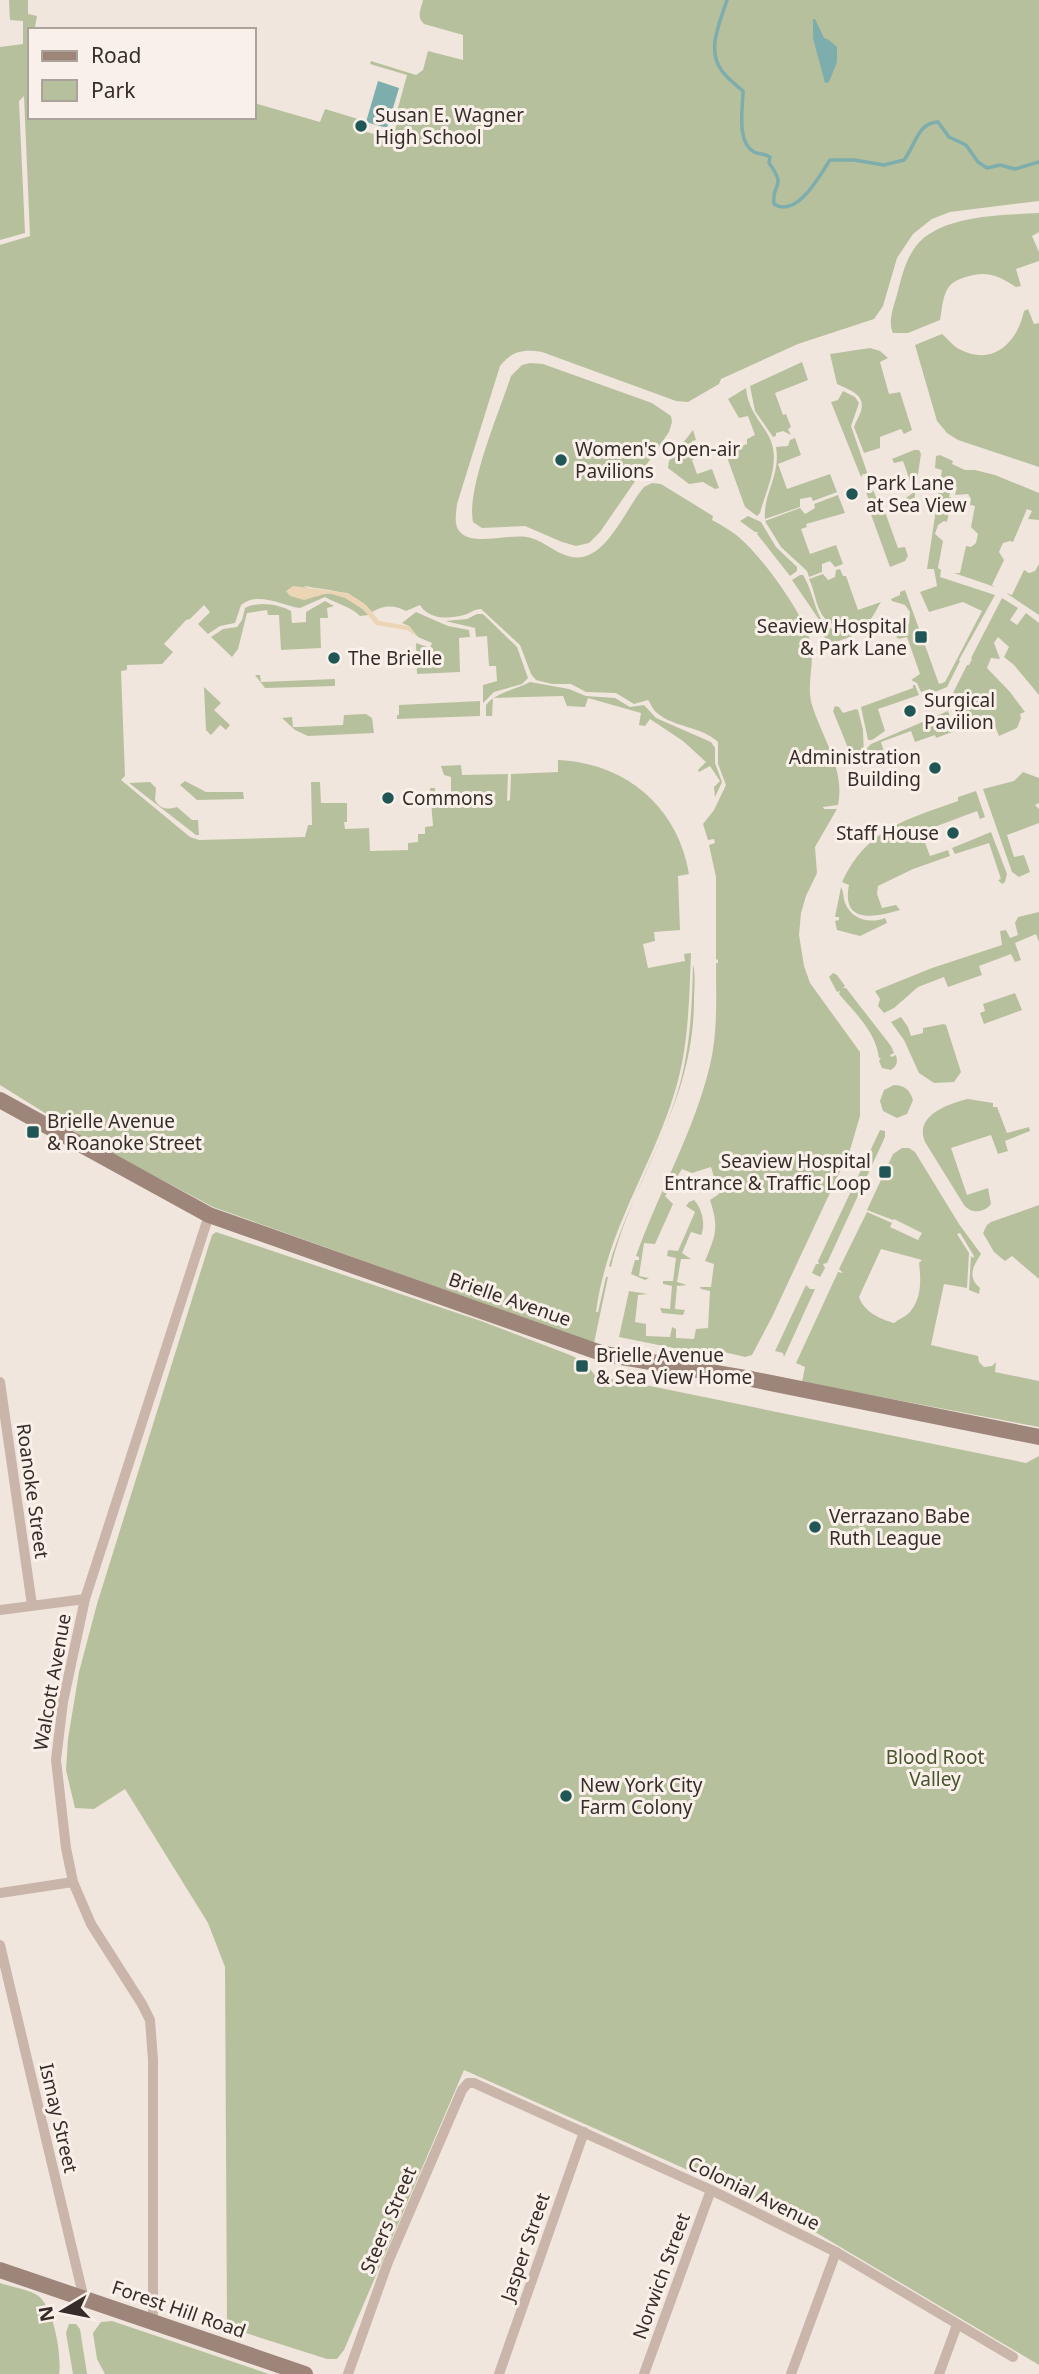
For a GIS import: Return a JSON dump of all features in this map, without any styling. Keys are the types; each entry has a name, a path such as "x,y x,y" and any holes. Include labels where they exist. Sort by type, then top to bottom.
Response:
{"street":[{"name":"Brielle Avenue","path":"1,1102 209,1215 604,1354 751,1379 1039,1437"},
{"name":"Walcott Avenue","path":"153,2321 153,2060 149,2020 133,1988 91,1924 73,1882 55,1760 63,1702 85,1599 209,1215"},
{"name":"Roanoke Street","path":"0,1382 32,1605"},
{"path":"0,1610 85,1599"},
{"path":"0,1893 73,1882"},
{"name":"Ismay Street","path":"0,1945 84,2299"},
{"name":"Colonial Avenue","path":"468,2083 478,2083 711,2190 836,2252 1013,2357"},
{"name":"Steers Street","path":"348,2374 388,2262 462,2090 468,2083"},
{"name":"Jasper Street","path":"499,2374 584,2132"},
{"name":"Norwich Street","path":"644,2374 711,2190"},
{"path":"791,2374 836,2252"},
{"name":"Forest Hill Road","path":"0,2270 305,2374"},
{"path":"939,2374 957,2325"}],"green space":[{"path":"9,0 28,0 28,14 37,16 35,27 38,28 28,28 28,119 256,119 256,104 320,122 325,109 358,119 356,129 392,139 407,75 370,64 371,61 416,75 423,70 428,51 463,60 463,35 424,24 420,16 423,0 1039,0 1039,201 950,212 932,219 913,234 897,258 883,306 874,319 798,344 721,379 719,384 688,402 676,401 542,352 524,351 514,354 500,366 457,504 457,528 462,534 477,539 531,538 564,555 578,557 595,552 603,545 644,487 652,483 661,484 713,516 712,520 736,535 752,550 783,590 808,633 812,652 811,700 836,768 839,792 838,805 823,807 837,809 815,847 817,873 801,913 799,935 810,983 860,1052 860,1116 850,1150 752,1355 745,1357 724,1352 723,1358 619,1337 629,1291 648,1294 638,1295 635,1322 646,1324 646,1336 670,1337 672,1327 676,1329 676,1338 694,1339 696,1329 708,1328 710,1291 700,1287 711,1287 714,1264 705,1261 715,1231 710,1200 719,1194 711,1167 692,1173 682,1169 665,1196 673,1204 655,1244 644,1243 639,1276 649,1278 645,1280 631,1274 635,1260 639,1260 636,1256 645,1232 695,1114 713,1052 718,960 716,877 709,845 715,843 714,839 708,840 703,824 714,810 726,785 718,764 718,742 704,733 664,718 648,700 634,704 616,693 586,692 571,684 552,684 536,680 520,645 481,609 446,618 434,616 420,605 406,611 389,607 372,612 349,595 304,586 318,595 332,594 346,598 369,615 360,616 348,607 325,597 300,608 255,599 241,605 235,623 220,626 208,634 198,624 210,612 204,605 164,644 173,652 162,664 127,665 127,670 121,671 125,776 121,780 190,837 199,840 305,837 308,825 312,825 311,782 320,782 321,803 347,803 345,829 369,828 370,851 408,850 408,843 418,842 418,834 425,834 425,827 433,826 430,788 435,788 435,796 451,795 451,777 444,775 441,766 461,765 462,775 508,774 507,801 510,800 511,774 558,772 558,760 583,763 626,780 645,793 661,809 683,850 689,874 678,876 680,930 654,932 655,941 643,944 648,968 685,961 684,954 691,953 686,1040 675,1091 610,1253 596,1312 608,1277 594,1343 213,1207 98,1146 0,1085 0,245 30,236 24,96 19,101 25,233 0,240 0,47 23,44 23,21 10,20"},
{"path":"1039,213 1039,232 1032,236 1039,252 1039,261 1016,269 1021,286 1016,287 987,274 961,279 948,288 940,320 908,333 893,333 892,312 905,267 916,246 927,236 956,222"},
{"path":"1028,309 1034,324 1039,323 1039,467 958,440 947,433 937,421 915,345 942,334 957,348 971,354 993,353 1009,342 1021,323 1024,311"},
{"path":"870,348 880,351 888,358 880,362 889,394 900,392 912,430 904,434 901,429 880,437 880,448 864,453 854,427 861,411 861,400 855,393 837,384 830,354"},
{"path":"802,362 808,380 775,393 783,415 786,414 791,427 788,429 791,435 783,431 773,437 755,411 750,386"},
{"path":"543,364 652,403 671,416 669,432 600,532 589,543 576,546 525,526 482,528 473,522 474,490 492,428 511,376 522,365"},
{"path":"746,388 751,407 772,443 774,453 770,483 757,516 745,507 723,446 732,444 735,449 747,444 747,439 755,435 748,416 739,418 728,399"},
{"path":"843,391 855,397 859,403 851,426 868,475 863,474 861,477 831,402 838,400"},
{"path":"693,430 696,440 692,441 693,456 702,453 703,456 692,460 697,474 712,469 719,488 715,489 703,482 689,484 668,468 669,461"},
{"path":"795,438 801,455 778,464 787,489 830,474 837,492 813,501 811,497 800,499 800,507 765,519 776,466 776,447 788,446 790,440"},
{"path":"919,450 921,454 914,501 910,503 906,498 914,492 903,461 894,463 892,459"},
{"path":"940,455 965,470 995,475 1039,493 1039,520 1028,519 1032,511 1027,509 1013,542 1003,543 999,552 1004,560 992,585 995,587 954,573 960,573 966,546 971,547 976,543 978,534 971,527 975,506 970,505 968,494 955,495 957,487 952,486 947,522 938,525 935,534 943,541 938,568 941,570 940,577 995,595 947,687 935,692 930,689 921,692 917,683 911,680 920,674 907,637 896,637 909,624 910,612 905,605 891,599 905,590 939,684 945,682 982,611 963,602 929,612 920,592 937,586 934,569 927,569 942,470 935,468 936,456"},
{"path":"873,490 878,502 881,501 898,548 905,547 908,556 905,561 890,567 869,509 871,507 866,492"},
{"path":"838,495 845,513 806,524 807,527 801,529 810,554 836,545 843,564 835,567 830,561 822,564 822,572 809,577 807,571 781,547 765,521 800,508 805,514 815,508 814,504"},
{"path":"748,516 761,522 776,547 797,567 797,571 790,576 758,532 740,521"},
{"path":"1039,564 1039,615 1006,593 1012,595 1024,570 1029,573 1035,571"},
{"path":"840,569 843,576 846,576 858,610 881,602 871,619 863,625 849,628 835,625 824,617 818,607 809,579 823,574 828,580 835,577 836,570"},
{"path":"803,575 809,586 816,608 826,625 834,630 863,629 864,632 833,643 833,654 829,652 820,621 792,580"},
{"path":"1002,598 1018,608 1010,620 1017,625 1026,613 1039,623 1039,695 1004,657 1009,647 998,637 994,643 1000,659 991,658 987,668 1025,712 1020,714 1017,728 999,736 992,718 962,729 951,697"},
{"path":"325,601 334,606 327,608 328,618 320,618 321,648 281,650 279,615 268,615 267,610 247,613 238,649 232,657 211,637 223,629 237,627 245,608 250,606 268,604 291,611 292,623 306,622 306,612"},
{"path":"416,612 448,626 469,630 470,637 459,638 460,672 417,674 416,643 430,648 432,643 418,637 409,626 402,623"},
{"path":"483,614 517,647 528,678 522,684 494,692 483,703 483,685 497,681 496,666 489,666 487,636 476,637 475,628 445,621 467,619"},
{"path":"255,675 260,675 261,682 335,679 335,686 265,688"},
{"path":"530,682 569,689 586,696 615,698 630,707 644,705 656,718 711,742 715,748 715,763 722,782 715,797 714,787 720,781 710,766 699,772 706,762 683,741 650,719 645,726 639,725 641,713 588,698 585,707 567,706 563,696 494,698"},
{"path":"913,685 919,695 878,709 885,731 868,740 861,707 913,688"},
{"path":"204,687 221,703 214,710 230,725 226,730 220,725 211,735 206,730"},
{"path":"493,699 492,716 486,716 486,705"},
{"path":"480,701 480,716 397,719 399,705"},
{"path":"835,706 843,713 858,710 863,730 864,758 850,753 833,711"},
{"path":"948,711 955,731 915,742 911,731 881,742 884,752 867,758 866,749 871,744"},
{"path":"366,714 372,718 374,733 308,736 295,730 282,718 292,717 293,727 343,725 344,715"},
{"path":"1023,772 1039,778 1039,803 1035,805 1039,809 1039,823 1007,835 1014,857 1024,855 1030,872 1019,877 1012,872 983,789 1014,781"},
{"path":"185,781 206,792 243,792 244,799 197,800 180,785"},
{"path":"150,782 156,788 155,800 159,805 177,807 192,820 198,820 199,835 129,783"},
{"path":"976,791 985,817 980,819 977,811 921,832 930,856 948,850 950,856 913,869 878,886 877,894 882,908 896,905 900,910 871,916 855,912 850,907 849,885 842,882 852,864 877,837 906,820 958,801 958,797"},
{"path":"991,832 1007,874 1002,884 998,880 1001,879 989,843 955,854 952,848"},
{"path":"841,887 848,909 857,917 873,921 885,918 887,923 860,936 837,930 835,921 839,920 839,917 835,917"},
{"path":"1039,912 1039,942 1036,934 1015,943 1021,960 1015,962 1011,954 979,966 982,975 948,987 944,977 918,987 894,1008 884,1013 878,1006 880,999 875,991 932,968 1002,945 1000,931 1006,930 1010,938 1018,935 1015,923 1018,917"},
{"path":"693,965 695,982 691,1039 684,1074 674,1106 664,1130 676,1097 687,1048"},
{"path":"833,973 891,1046 894,1053 890,1055 896,1055 897,1060 891,1070 882,1068 874,1040 864,1023 839,994 840,991 837,992 829,977"},
{"path":"1015,993 1022,1010 984,1024 980,1013 985,1011 983,1004"},
{"path":"901,1017 911,1036 923,1033 923,1028 946,1025 961,1072 954,1082 934,1083 919,1073 904,1040 891,1022"},
{"path":"894,1085 906,1089 913,1100 907,1114 897,1118 883,1111 880,1101 884,1090"},
{"path":"968,1099 993,1103 1007,1133 1029,1127 1030,1131 1005,1141 1008,1151 998,1154 991,1135 951,1148 967,1195 988,1188 991,1204 978,1211 970,1210 964,1205 925,1142 923,1133 924,1125 934,1113"},
{"path":"880,1130 885,1131 885,1137 827,1263 823,1264 825,1268 820,1277 812,1273 816,1264 819,1264 818,1261"},
{"path":"902,1148 915,1152 959,1224 981,1254 972,1276 980,1288 979,1294 969,1290 971,1256 974,1256 960,1233 957,1234 969,1253 967,1288 944,1284 931,1345 978,1356 984,1367 992,1366 996,1362 995,1372 1039,1381 1039,1427 802,1382 805,1367 796,1363 838,1272 843,1273 839,1269 867,1212 892,1223 890,1227 918,1240 922,1233 894,1219 867,1210 893,1154","holes":["881,1249 922,1260 919,1263 918,1296 913,1308 894,1323 878,1317 861,1302 859,1297"]},
{"path":"642,1182 621,1233 611,1267 609,1266 616,1244"},
{"path":"694,1200 701,1212 703,1226 701,1235 691,1232 682,1253 691,1259 681,1259 677,1282 687,1285 677,1286 675,1309 685,1310 683,1315 662,1313 660,1308 670,1309 672,1286 663,1284 663,1281 673,1281 676,1258 667,1256 668,1250 678,1251 695,1212 686,1206"},
{"path":"1039,1205 1039,1279 1012,1256 1005,1261 994,1252 983,1233 991,1222"},
{"name":"Blood Root Valley","path":"216,1232 481,1321 570,1355 585,1362 599,1381 616,1379 1026,1463 1039,1456 1039,2365 810,2229 755,2200 464,2070 344,2350 337,2359 327,2359 227,2327 225,1967 208,1923 125,1789 94,1809 75,1808 66,1770 79,1672 97,1604 212,1235"},
{"path":"806,1285 815,1289 784,1357 783,1353 775,1351"},
{"path":"0,2283 33,2293 43,2301 56,2332 59,2374 0,2374"},
{"path":"112,2321 269,2374 105,2374 97,2359 93,2333 101,2322"},
{"path":"69,2324 76,2324 80,2329 87,2374 73,2374 66,2333"}],"sand":[{"path":"293,586 348,593 366,605 379,621 409,626 418,637 407,630 376,625 364,610 345,598 328,593 304,600 290,596 286,591"}],"water":[{"path":"813,19 824,38 837,47 837,62 829,82 825,83 813,38"},
{"path":"378,81 399,88 387,128 366,122"}],"waterway":[{"path":"727,0 716,36 717,63 743,91 742,124 748,147 770,157 769,163 778,182 774,204 783,207 799,201 830,160 854,160 884,165 904,160 921,130 931,123 938,122 949,137 966,145 978,162 987,168 1000,165 1015,169 1039,162"}],"place":[{"name":"Susan E. Wagner High School","path":"361,126"},
{"name":"Women's Open-air Pavilions","path":"561,460"},
{"name":"Park Lane at Sea View","path":"852,494"},
{"name":"Seaview Hospital & Park Lane","path":"921,637"},
{"name":"The Brielle","path":"334,658"},
{"name":"Surgical Pavilion","path":"910,711"},
{"name":"Administration Building","path":"935,768"},
{"name":"Commons","path":"388,798"},
{"name":"Staff House","path":"953,833"},
{"name":"Brielle Avenue & Roanoke Street","path":"33,1132"},
{"name":"Seaview Hospital Entrance & Traffic Loop","path":"885,1172"},
{"name":"Brielle Avenue & Sea View Home","path":"582,1366"},
{"name":"Verrazano Babe Ruth League","path":"815,1527"},
{"name":"New York City Farm Colony","path":"566,1796"}]}
